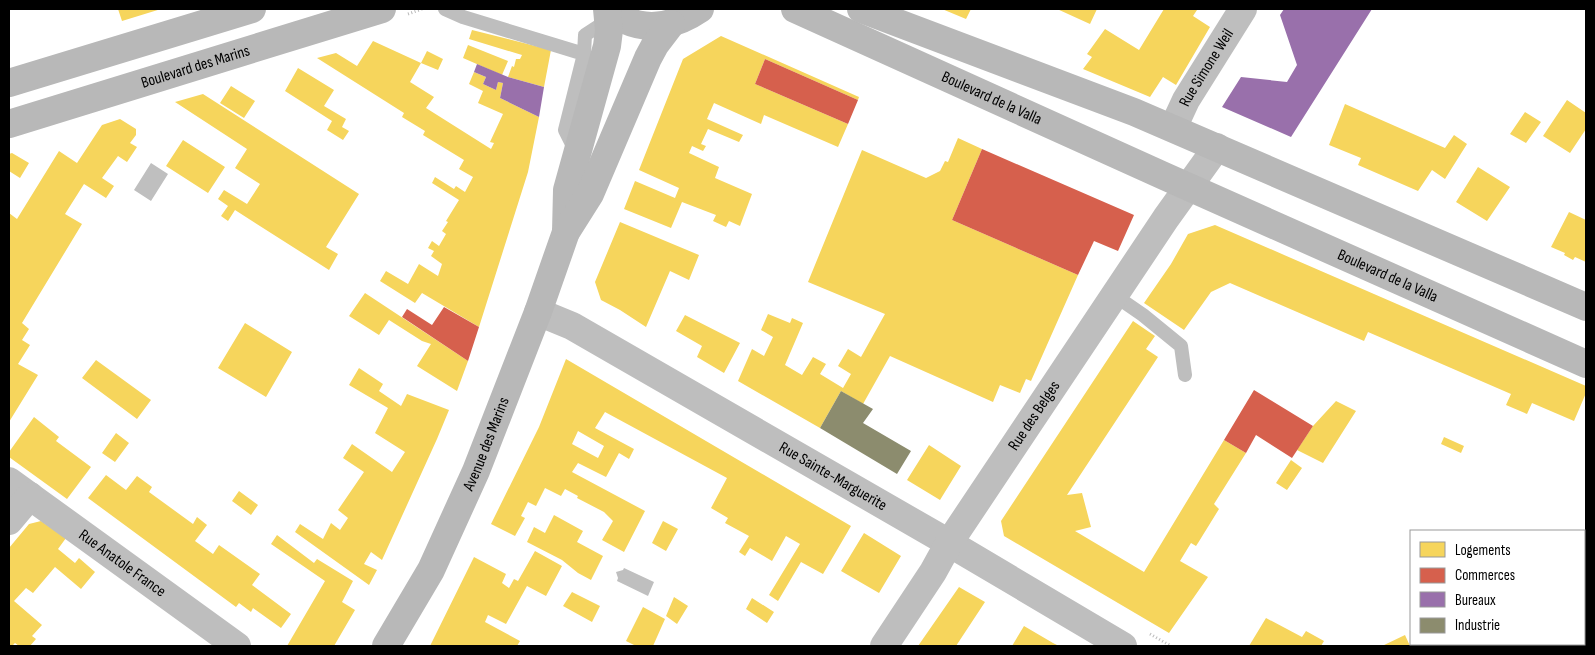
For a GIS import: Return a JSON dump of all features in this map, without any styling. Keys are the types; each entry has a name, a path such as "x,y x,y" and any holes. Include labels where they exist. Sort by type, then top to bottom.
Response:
{"main road":[{"path":"9,83 252,9"},
{"name":"Boulevard des Marins","path":"9,124 382,9"},
{"path":"608,12 626,20 648,26 671,24 687,18 700,9"},
{"name":"Boulevard de la Valla","path":"795,9 1586,364"},
{"path":"861,9 1134,112 1586,307"},
{"name":"Avenue des Marins","path":"566,232 567,190 607,46 608,12"},
{"name":"Avenue des Marins","path":"386,646 431,570 472,480 538,312 566,232 590,194 648,58 671,24"}],"street":[{"name":"Rue Simone Weil","path":"1172,128 1186,100 1243,9"},
{"path":"1188,187 1218,148"},
{"name":"Rue des Belges","path":"884,646 933,572 949,543 1188,187"},
{"name":"Rue Sainte-Marguerite","path":"538,312 572,326 949,543 1123,646"},
{"path":"9,521 19,488"},
{"name":"Rue Anatole France","path":"19,488 236,646"}],"lane":[{"path":"446,9 463,17 584,54"},
{"path":"577,154 565,130 584,54 585,36 608,12"},
{"path":"1114,296 1142,315 1181,346 1185,375"}],"shaded area":[{"path":"151,163 168,174 151,201 134,190"},
{"path":"624,568 654,582 648,596 617,581 616,572"}],"building: Logements":[{"path":"118,9 161,9 122,21"},
{"path":"942,9 971,9 966,19"},
{"path":"1057,9 1097,9 1090,24"},
{"path":"1164,9 1195,9 1197,10 1193,16 1210,27 1176,85 1163,77 1150,97 1083,69 1092,57 1087,54 1105,29 1139,50"},
{"path":"472,30 551,50 544,87 508,77 516,59 520,59 522,55 469,39"},
{"path":"721,36 859,97 858,100 765,59 755,84 848,124 838,147 764,115 761,124 714,103 707,119 743,135 739,142 708,129 701,144 706,146 703,151 692,146 689,153 719,167 715,178 752,194 740,226 729,221 726,227 713,221 716,215 682,202 671,228 624,209 635,181 675,198 679,188 639,170 683,59"},
{"path":"373,41 421,63 410,82 434,97 426,108 491,149 494,143 490,142 503,114 478,103 483,91 469,84 474,72 486,77 483,84 496,90 498,82 503,83 500,98 539,117 528,172 479,327 422,293 415,303 380,281 386,271 408,284 419,264 438,276 442,264 431,256 434,251 428,248 432,241 439,246 446,234 442,231 448,222 446,221 459,200 432,183 435,177 454,189 456,186 465,192 473,177 459,169 464,160 423,135 425,131 402,117 404,113 317,58 336,53 357,66"},
{"path":"468,45 508,61 502,75 463,58"},
{"path":"427,51 443,59 438,70 421,63"},
{"path":"298,68 334,90 324,106 346,119 342,127 349,131 343,140 327,130 332,121 285,91"},
{"path":"231,86 255,101 244,118 220,103"},
{"path":"203,94 359,194 326,247 338,254 329,270 235,210 228,221 221,216 228,206 218,199 224,190 247,204 260,184 235,168 247,149 175,102"},
{"path":"1567,100 1586,113 1586,129 1570,153 1543,136"},
{"path":"1345,104 1445,148 1454,135 1467,144 1445,179 1432,170 1418,191 1358,165 1361,158 1329,145"},
{"path":"1525,112 1541,122 1526,143 1510,134"},
{"path":"120,119 136,129 136,135 130,143 137,147 127,162 118,156 102,178 114,186 106,198 84,184 65,214 82,224 22,323 29,329 22,340 30,345 18,364 38,375 9,422 9,213 17,219 59,151 77,163 102,125"},
{"path":"958,138 982,149 952,220 1078,275 1031,381 1026,379 1020,393 1000,385 993,402 890,356 863,404 841,391 820,428 738,381 752,349 764,356 773,337 761,330 768,314 790,323 792,318 803,323 785,365 802,375 813,357 826,364 820,374 843,388 851,374 838,366 848,349 861,357 885,314 808,282 862,150 926,178 940,171 945,161 948,162"},
{"path":"183,140 225,167 208,193 166,166"},
{"path":"12,153 29,163 20,178 9,171 9,154"},
{"path":"1478,167 1510,187 1487,221 1456,202"},
{"path":"1569,212 1586,220 1586,262 1575,257 1573,260 1564,255 1565,253 1551,247"},
{"path":"620,222 699,255 689,280 670,271 646,327 601,300 595,282"},
{"path":"1215,225 1586,386 1586,393 1574,421 1532,403 1527,414 1506,405 1511,394 1368,332 1364,341 1230,283 1211,292 1184,330 1144,303 1171,264 1188,234"},
{"path":"365,293 468,361 457,391 417,366 431,344 422,341 389,320 379,335 349,316"},
{"path":"685,315 740,343 724,373 697,357 702,346 676,331"},
{"path":"1133,321 1155,336 1146,349 1158,357 1067,495 1082,493 1091,527 1075,531 1144,572 1224,440 1246,453 1214,504 1219,509 1196,546 1191,543 1180,561 1208,577 1169,633 1004,536 1001,521"},
{"path":"245,323 292,352 266,397 218,368"},
{"path":"566,359 851,526 823,574 801,562 778,601 769,595 800,544 786,536 772,561 750,548 745,556 739,552 749,536 725,523 728,518 711,508 727,478 605,412 595,428 634,449 629,459 619,453 606,477 578,463 572,472 645,511 624,552 602,540 613,521 604,512 577,498 578,496 565,489 561,496 545,488 536,506 528,502 521,516 525,518 515,536 491,524 539,427","holes":["578,431 604,446 598,458 572,444"]},
{"path":"96,360 151,400 137,419 82,378"},
{"path":"359,368 383,384 379,391 401,406 407,394 449,410 382,560 371,552 364,564 377,570 369,585 295,532 300,524 323,539 331,523 340,530 348,518 338,510 364,472 343,458 352,444 392,472 405,452 375,433 388,408 349,385"},
{"path":"1336,401 1356,411 1323,463 1297,450 1313,426"},
{"path":"34,417 59,437 56,441 91,467 67,499 9,457 9,452"},
{"path":"116,433 129,443 115,462 102,453"},
{"path":"1444,437 1464,446 1461,453 1441,444"},
{"path":"929,445 961,466 940,500 907,480"},
{"path":"1291,460 1302,468 1287,490 1276,483"},
{"path":"106,475 126,490 137,476 152,487 149,492 193,524 197,517 207,525 195,541 213,554 219,545 260,574 252,585 291,614 281,628 253,608 251,612 239,603 236,607 88,498"},
{"path":"239,491 258,505 251,515 232,501"},
{"path":"554,515 583,531 577,542 603,556 591,580 578,573 562,560 527,542 534,527 545,533"},
{"path":"41,521 66,538 58,549 75,563 79,558 95,572 81,589 55,567 33,593 26,588 14,601 42,625 32,636 36,639 30,646 19,646 15,643 9,646 9,548 29,524"},
{"path":"663,521 678,529 666,551 652,543"},
{"path":"864,533 901,556 879,593 841,571"},
{"path":"277,535 314,563 317,559 353,581 342,602 355,610 334,646 287,646 325,581 271,544"},
{"path":"535,551 562,566 546,596 527,586 506,624 488,615 485,622 520,641 517,646 430,646 474,557 506,574 502,583 509,588 514,579 518,581"},
{"path":"959,587 985,602 956,646 918,646"},
{"path":"572,592 600,606 592,622 563,606"},
{"path":"674,597 688,606 677,624 666,616"},
{"path":"752,598 774,612 767,623 746,609"},
{"path":"643,607 665,619 653,646 636,646 626,641"},
{"path":"1266,618 1302,637 1306,631 1324,641 1321,646 1249,646"},
{"path":"1024,626 1053,643 1059,646 1012,646"},
{"path":"1405,635 1410,646 1382,646"}],"building: Commerces":[{"path":"765,59 858,100 848,124 755,84"},
{"path":"982,149 1134,215 1118,251 1094,241 1078,275 952,220"},
{"path":"444,307 479,327 468,361 402,317 407,309 432,325"},
{"path":"1254,390 1313,426 1292,458 1256,435 1246,453 1224,440"}],"building: Bureaux":[{"path":"1284,9 1372,9 1291,137 1222,107 1241,77 1287,82 1297,65 1280,15"},
{"path":"477,64 508,77 544,87 539,117 500,98 503,83 498,82 496,90 483,84 486,77 474,72"}],"building: Industrie":[{"path":"841,391 873,409 863,423 911,451 897,474 820,428"}]}
